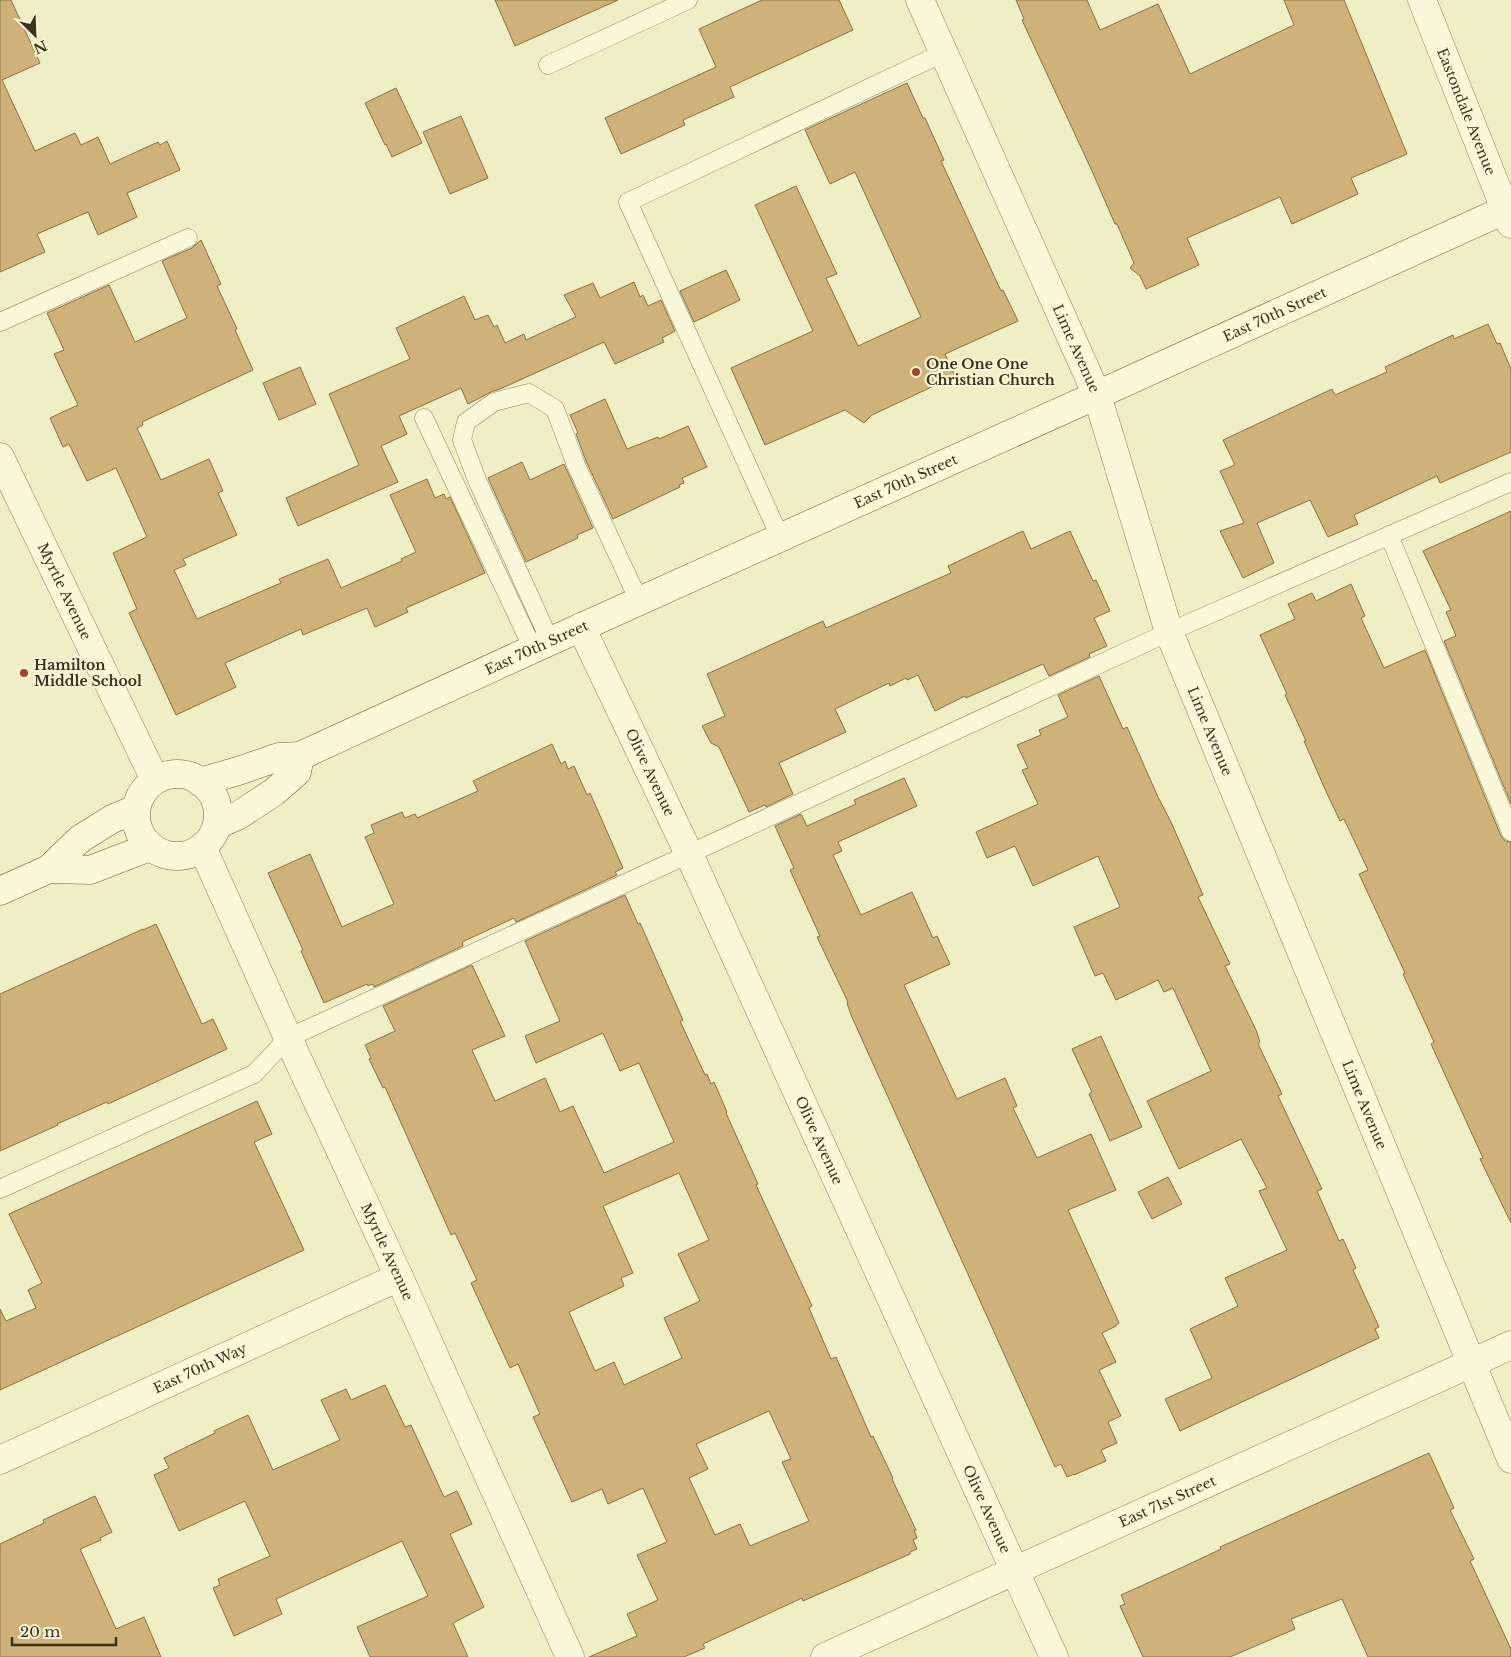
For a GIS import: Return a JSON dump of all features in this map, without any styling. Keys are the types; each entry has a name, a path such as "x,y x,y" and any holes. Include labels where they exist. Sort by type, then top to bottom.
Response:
{"street":[{"name":"Lime Avenue","path":"920,0 1097,395 1169,632 1511,1459"},
{"name":"Eastondale Avenue","path":"1422,0 1509,214"},
{"name":"East 70th Street","path":"200,782 279,757 300,756 541,645 1097,395 1509,214"},
{"name":"Myrtle Avenue","path":"0,457 155,780"},
{"name":"Olive Avenue","path":"582,627 690,854 1054,1657"},
{"path":"209,836 218,812 215,800 208,788 200,782 186,775 173,774 160,777 149,784 140,796 136,809 136,823 141,836 150,847 162,854 176,856 190,853 209,836 274,792 297,772 300,756"},
{"path":"0,891 49,869 80,839 112,819 136,809"},
{"name":"Myrtle Avenue","path":"209,836 288,1038 399,1277 570,1657"},
{"path":"49,869 90,870 150,847"},
{"name":"East 70th Way","path":"0,1460 399,1277"},
{"name":"East 71st Street","path":"825,1657 1511,1345"}],"lane":[{"path":"548,64 688,0"},
{"path":"780,538 628,202 943,53"},
{"path":"0,322 188,238"},
{"path":"541,645 462,440 466,422 494,402 529,393 555,409 576,465 639,601"},
{"path":"424,418 541,645"},
{"path":"0,1189 254,1074 288,1038 1169,632 1511,482"},
{"path":"1389,535 1511,832"}],"building":[{"path":"0,0 11,0 40,63 2,80 35,151 75,133 81,145 98,137 110,164 158,142 160,145 167,141 180,170 127,193 137,217 98,235 88,212 37,234 45,252 0,272"},
{"path":"495,0 618,0 515,46"},
{"path":"762,0 839,0 853,30 730,87 734,97 683,120 685,125 621,154 605,118 716,67 699,29"},
{"path":"1016,0 1087,0 1100,30 1158,4 1190,74 1294,25 1284,0 1344,0 1407,154 1351,178 1358,194 1292,224 1280,197 1187,238 1199,265 1146,289 1140,276 1130,268 1134,263 1022,20 1024,19"},
{"path":"907,83 944,160 941,161 1001,291 1003,290 1018,321 945,354 955,376 872,415 864,423 845,410 765,445 731,368 813,331 755,205 796,186 837,274 826,278 858,346 921,317 855,172 830,184 805,130"},
{"path":"396,88 422,143 392,157 365,103"},
{"path":"461,116 488,178 450,194 423,132"},
{"path":"201,240 221,284 217,286 253,370 142,422 143,425 137,428 161,480 209,459 223,491 218,493 237,535 183,559 186,565 174,570 197,619 281,583 279,579 328,559 341,588 402,561 401,559 416,552 390,495 427,479 435,498 444,494 446,499 450,497 485,573 406,608 408,612 375,627 367,608 303,635 301,629 225,663 236,687 176,715 129,613 137,609 113,553 147,537 116,468 87,481 69,444 63,447 50,418 78,405 54,354 64,350 47,313 109,285 135,342 187,318 162,261 192,248"},
{"path":"726,270 740,300 694,322 680,291"},
{"path":"634,282 640,297 643,295 648,306 661,300 675,331 662,338 664,342 615,364 604,342 468,404 461,388 399,416 407,434 381,446 398,482 298,526 286,498 359,465 329,394 410,359 396,328 464,296 475,320 488,315 494,327 497,325 505,343 524,334 526,340 576,317 564,295 593,283 600,298"},
{"path":"1488,324 1497,344 1500,343 1511,369 1511,452 1440,483 1437,476 1354,515 1358,524 1328,537 1310,500 1257,523 1274,563 1243,578 1220,531 1244,523 1220,471 1235,465 1223,440 1332,389 1335,395 1387,372 1385,367 1453,335 1454,339"},
{"path":"300,367 316,404 279,420 263,383"},
{"path":"605,399 627,449 658,437 659,439 688,426 707,467 682,478 684,483 679,485 680,487 613,519 586,461 576,434 578,433 570,415"},
{"path":"522,462 530,480 564,464 593,528 577,535 578,538 526,562 488,478"},
{"path":"1511,511 1511,804 1444,641 1456,636 1446,612 1451,610 1423,551"},
{"path":"1023,531 1031,549 1070,531 1093,581 1096,580 1110,611 1094,618 1107,646 1089,654 1090,657 1049,676 1043,664 966,698 965,696 935,711 918,675 907,680 906,678 890,686 889,683 835,709 846,732 779,763 793,794 766,807 765,805 749,812 719,747 711,743 702,726 725,716 707,674 823,621 826,628 951,573 948,566"},
{"path":"1351,584 1365,616 1361,618 1384,668 1425,650 1501,836 1505,841 1511,842 1511,1223 1480,1159 1483,1158 1431,1044 1434,1042 1403,974 1405,973 1359,874 1368,870 1344,819 1340,821 1324,787 1285,695 1287,694 1260,635 1295,619 1288,604 1312,593 1316,601"},
{"path":"1099,676 1123,729 1127,727 1203,895 1198,897 1230,964 1225,966 1256,1030 1260,1042 1258,1044 1282,1094 1278,1096 1322,1189 1317,1191 1339,1241 1343,1239 1356,1268 1353,1270 1379,1327 1375,1329 1379,1338 1180,1431 1165,1399 1212,1378 1190,1329 1238,1306 1225,1278 1287,1250 1259,1191 1267,1188 1241,1139 1179,1169 1147,1101 1211,1071 1173,988 1164,992 1158,980 1116,1000 1103,973 1095,976 1074,927 1120,907 1098,856 1033,886 1015,846 987,858 976,832 1038,804 1022,770 1028,768 1017,745 1041,735 1039,730 1068,717 1058,695"},
{"path":"552,744 561,764 565,761 568,769 574,766 587,795 590,793 623,868 615,872 617,875 516,922 514,918 462,942 463,946 374,987 372,984 368,986 367,984 324,1003 301,951 303,950 268,873 310,854 342,927 394,904 365,837 374,833 371,825 402,812 405,818 415,814 417,818 478,791 473,781"},
{"path":"904,778 917,806 838,842 842,851 833,855 861,915 912,892 933,938 937,936 950,964 904,985 957,1099 1005,1078 1017,1106 1013,1108 1037,1158 1091,1134 1116,1190 1068,1210 1119,1323 1102,1333 1116,1362 1099,1370 1121,1416 1108,1422 1117,1443 1101,1450 1106,1461 1067,1477 1061,1464 1055,1467 851,1015 848,1002 817,937 820,936 790,870 794,868 775,826 801,814 807,826 856,804 854,800"},
{"path":"625,895 638,924 640,923 683,1020 680,1021 705,1075 707,1074 711,1084 714,1082 758,1184 756,1185 812,1306 809,1308 831,1359 836,1357 871,1437 873,1436 916,1530 914,1530 917,1538 913,1540 917,1549 910,1552 910,1554 803,1601 802,1598 703,1644 705,1648 684,1657 589,1657 637,1636 627,1614 658,1600 637,1555 667,1542 643,1488 608,1504 602,1489 572,1502 533,1417 540,1414 518,1364 510,1368 471,1283 477,1280 455,1233 451,1235 385,1087 383,1088 369,1059 371,1058 365,1045 395,1031 383,1006 472,965 505,1036 472,1050 495,1101 545,1078 560,1112 573,1106 604,1173 674,1142 639,1063 620,1071 603,1033 536,1063 525,1036 560,1021 525,941","holes":["679,1173 709,1240 678,1254 700,1301 664,1318 682,1358 624,1385 614,1362 595,1371 569,1312 624,1286 621,1278 633,1273 603,1206","769,1411 791,1459 782,1462 809,1521 750,1546 740,1524 715,1535 689,1478 708,1469 696,1444"]},
{"path":"156,924 202,1024 213,1019 227,1049 0,1151 0,994"},
{"path":"1101,1036 1142,1127 1110,1141 1089,1094 1092,1092 1072,1049"},
{"path":"257,1101 272,1134 254,1142 304,1250 0,1390 0,1309 6,1321 36,1308 28,1290 42,1283 9,1214"},
{"path":"1168,1177 1182,1204 1152,1219 1138,1192"},
{"path":"385,1385 405,1427 411,1425 444,1497 457,1491 472,1524 450,1534 484,1607 453,1623 468,1657 370,1657 357,1627 428,1596 402,1541 276,1599 282,1614 234,1636 213,1588 220,1585 218,1579 270,1556 245,1501 179,1531 154,1475 169,1468 164,1458 248,1415 273,1470 340,1440 321,1400 346,1389 351,1400"},
{"path":"1429,1453 1454,1508 1450,1510 1474,1559 1470,1561 1511,1649 1511,1657 1368,1657 1342,1599 1291,1619 1295,1629 1230,1657 1143,1657 1120,1606 1125,1604 1121,1595 1221,1549 1220,1547"},
{"path":"95,1496 112,1532 100,1538 101,1540 80,1549 116,1629 144,1617 161,1657 0,1657 0,1544 44,1523 43,1520"}],"place":[{"name":"One One One Christian Church","path":"916,372"},
{"name":"Hamilton Middle School","path":"24,673"}]}
